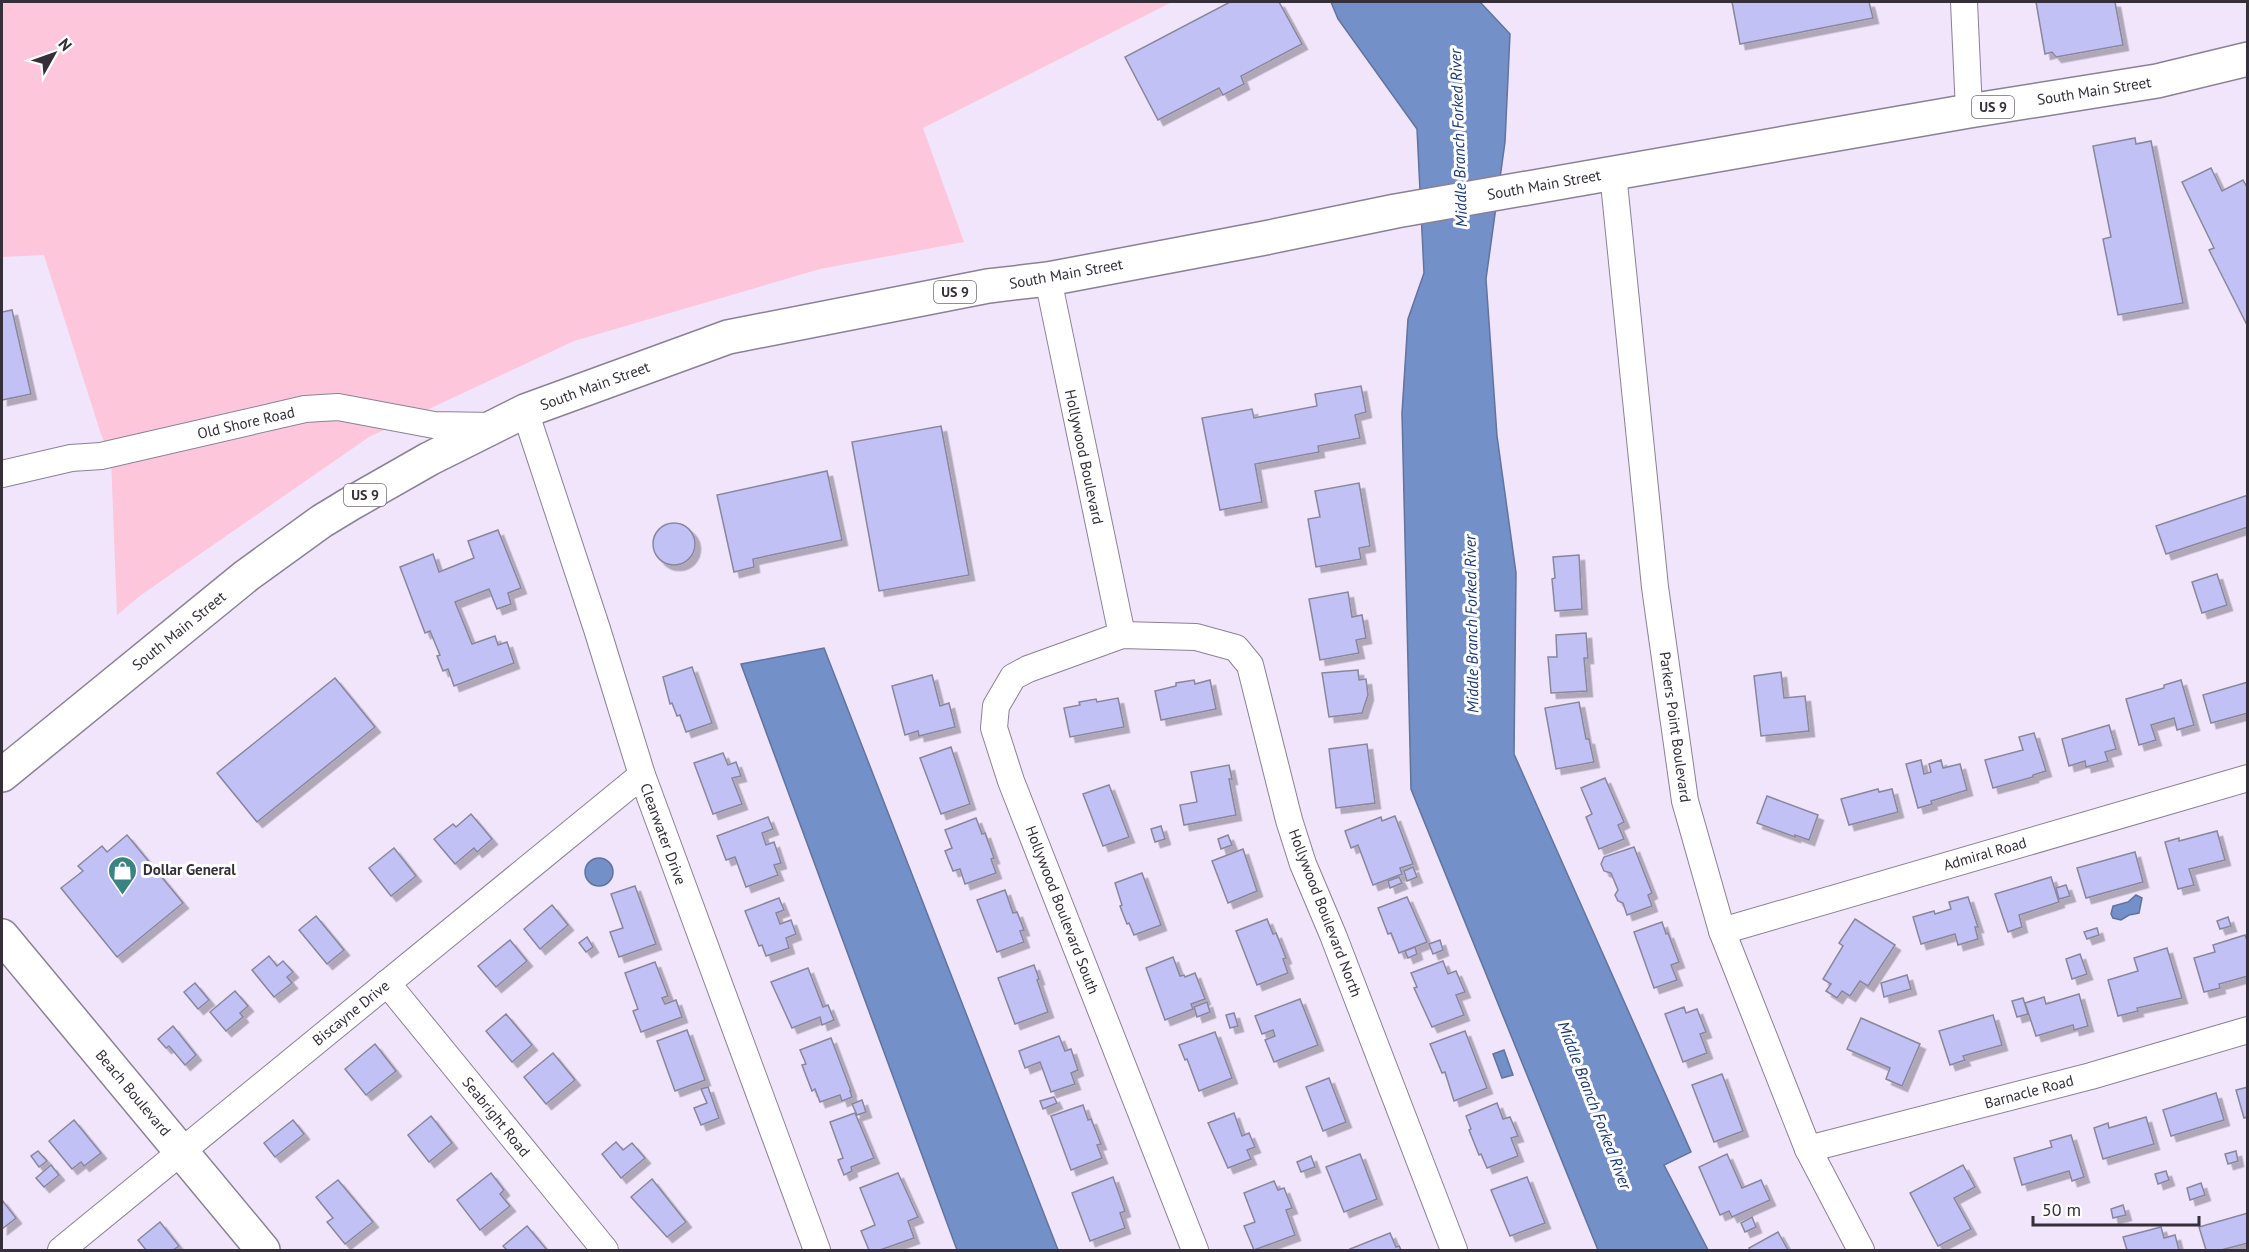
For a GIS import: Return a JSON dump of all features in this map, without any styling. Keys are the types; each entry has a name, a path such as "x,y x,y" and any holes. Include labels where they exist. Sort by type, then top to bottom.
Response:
{"main road":[{"name":"South Main Street","path":"2,775 246,576 322,521 429,459 525,411 728,337 988,286 1048,279 1395,211 1970,111 2157,81 2247,59"},
{"name":"Beach Boulevard","path":"2,936 263,1251"}],"street":[{"path":"1964,2 1970,111"},
{"name":"Parkers Point Boulevard","path":"1613,173 1655,587 1685,801 1722,931 1808,1149 1861,1251"},
{"name":"Hollywood Boulevard","path":"1048,279 1122,635"},
{"name":"Old Shore Road","path":"2,474 71,458 101,456 305,409 338,407 434,425 492,426"},
{"name":"Clearwater Drive","path":"525,411 597,629 642,775 817,1251"},
{"name":"Hollywood Boulevard South","path":"1122,635 1028,669 1013,678 996,706 994,728 1016,792 1195,1251"},
{"name":"Hollywood Boulevard North","path":"1122,635 1196,637 1236,648 1250,665 1289,820 1303,864 1333,935 1454,1251"},
{"name":"Biscayne Drive","path":"61,1251 642,775"},
{"name":"Admiral Road","path":"1722,931 2247,778"},
{"name":"Seabright Road","path":"387,983 605,1251"},
{"name":"Barnacle Road","path":"1808,1149 2091,1076 2247,1030"}],"shaded area":[{"path":"2,2 1172,2 923,128 964,242 820,269 574,341 369,437 141,595 117,615 111,458 101,434 44,255 2,257"}],"water":[{"name":"Middle Branch Forked River","path":"1331,2 1480,2 1510,34 1505,142 1486,279 1497,436 1516,573 1514,754 1691,1152 1664,1165 1708,1250 1598,1250 1411,789 1402,413 1408,319 1424,273 1417,129 1338,19"},
{"path":"824,648 1058,1250 957,1250 741,664"},
{"path":"599,858 609,862 613,872 609,882 599,886 589,882 585,872 589,862"},
{"path":"2136,895 2142,898 2139,913 2121,920 2113,918 2111,914 2113,906 2128,902"},
{"path":"1504,1050 1513,1075 1502,1078 1493,1054"}],"building":[{"path":"1230,2 1279,2 1302,44 1241,76 1244,84 1223,95 1219,88 1158,120 1125,57"},
{"path":"1732,2 1869,2 1873,18 1740,44"},
{"path":"2036,2 2115,2 2123,45 2056,57 2052,52 2045,54"},
{"path":"2135,138 2136,144 2151,141 2183,303 2118,315 2103,239 2111,237 2093,146"},
{"path":"2211,168 2222,191 2243,180 2248,189 2248,327 2209,250 2214,248 2182,182"},
{"path":"12,310 31,394 2,400 2,312"},
{"path":"1361,386 1366,412 1355,415 1360,438 1318,446 1319,452 1255,464 1262,502 1220,510 1202,418 1252,409 1254,418 1317,406 1315,394"},
{"path":"941,426 969,575 879,591 852,442"},
{"path":"827,471 842,540 753,559 754,567 734,572 717,495"},
{"path":"1359,483 1370,546 1359,548 1361,559 1316,567 1308,519 1320,517 1315,491"},
{"path":"2248,495 2248,527 2166,554 2156,526"},
{"path":"674,523 682,524 689,529 694,536 694,552 689,559 682,564 674,565 666,564 659,559 654,552 653,544 654,536 659,529 666,524"},
{"path":"498,530 521,588 508,593 511,604 497,609 489,589 455,602 472,644 495,636 498,645 507,642 514,663 454,686 448,669 443,671 437,656 440,655 430,631 425,633 400,567 433,554 439,572 474,558 468,541"},
{"path":"1579,555 1582,609 1555,611 1552,579 1555,578 1553,557"},
{"path":"2217,574 2227,605 2202,613 2192,582"},
{"path":"1348,592 1352,617 1362,615 1366,638 1356,640 1359,653 1320,660 1309,599"},
{"path":"1586,633 1588,658 1584,658 1587,691 1551,693 1548,657 1557,657 1556,635"},
{"path":"692,667 712,723 686,732 680,715 677,716 672,703 670,704 663,677"},
{"path":"1358,670 1359,680 1366,679 1368,695 1362,713 1329,717 1322,673"},
{"path":"1781,672 1784,698 1805,696 1809,731 1761,736 1754,676"},
{"path":"932,675 940,706 949,703 955,727 919,736 918,731 905,735 892,686"},
{"path":"335,678 375,727 257,822 217,773"},
{"path":"1194,680 1195,684 1210,680 1216,709 1161,720 1155,691 1176,686 1176,683"},
{"path":"2181,680 2194,725 2177,730 2174,718 2151,725 2156,740 2139,745 2126,699 2164,688 2164,685"},
{"path":"2248,682 2248,713 2211,723 2203,695"},
{"path":"1118,698 1124,727 1070,737 1064,708 1080,705 1079,702 1096,699 1097,702"},
{"path":"1579,702 1586,739 1589,739 1594,762 1556,769 1545,708"},
{"path":"2109,725 2116,749 2105,752 2108,761 2086,767 2085,761 2069,766 2062,739"},
{"path":"2034,733 2046,771 1993,788 1985,760 2023,750 2019,737"},
{"path":"1367,744 1375,803 1336,808 1329,749"},
{"path":"951,747 970,804 941,814 920,758"},
{"path":"723,753 728,765 736,762 741,776 732,778 742,804 713,814 694,763"},
{"path":"1921,760 1924,774 1931,772 1929,764 1941,760 1943,768 1960,764 1967,790 1931,801 1932,804 1918,808 1906,764"},
{"path":"1229,765 1232,779 1229,779 1236,815 1184,825 1180,805 1197,802 1191,772"},
{"path":"1605,778 1624,822 1618,825 1624,839 1599,849 1586,817 1592,814 1581,788"},
{"path":"1109,785 1129,837 1103,846 1083,794"},
{"path":"1878,789 1879,792 1892,789 1898,812 1849,825 1841,799"},
{"path":"1767,796 1818,815 1809,840 1757,823"},
{"path":"471,814 492,839 477,852 474,848 455,864 434,839 453,824 456,827"},
{"path":"1395,816 1413,864 1400,868 1402,874 1373,885 1358,845 1351,848 1345,831 1381,817 1382,821"},
{"path":"768,817 773,829 762,833 766,845 774,842 781,863 774,865 778,875 746,887 735,857 726,860 717,836"},
{"path":"976,818 982,834 985,833 994,858 991,859 996,873 965,884 960,869 953,871 945,851 952,848 945,830"},
{"path":"1161,826 1165,839 1155,842 1151,829"},
{"path":"2217,831 2225,860 2189,869 2194,885 2178,889 2165,842 2179,838 2179,841"},
{"name":"Dollar General","path":"127,835 183,903 117,957 61,888 83,871 78,866 102,846 107,852"},
{"path":"1228,835 1232,845 1221,849 1218,839"},
{"path":"1634,847 1652,893 1648,895 1652,906 1627,915 1623,903 1618,901 1615,895 1618,890 1611,873 1604,871 1601,864 1604,857"},
{"path":"394,848 416,876 391,896 369,868"},
{"path":"1243,849 1257,891 1228,903 1212,861"},
{"path":"2135,852 2143,882 2086,898 2077,868"},
{"path":"1413,867 1417,877 1407,881 1404,871"},
{"path":"1142,873 1161,925 1134,935 1120,906 1122,905 1115,883"},
{"path":"1399,877 1402,883 1390,888 1388,881"},
{"path":"2051,877 2059,902 2019,915 2022,927 2008,932 1995,894"},
{"path":"2066,885 2070,896 2059,899 2056,888"},
{"path":"635,886 656,944 619,957 610,932 623,928 611,894"},
{"path":"1005,890 1013,913 1017,912 1024,930 1020,931 1024,942 997,952 977,900"},
{"path":"1407,897 1427,942 1399,953 1391,933 1388,934 1378,908"},
{"path":"1968,897 1978,927 1975,927 1978,939 1958,945 1955,934 1921,944 1913,917 1951,909 1949,902"},
{"path":"779,898 784,910 776,913 780,924 791,920 796,934 786,938 789,948 766,956 762,945 759,946 745,911"},
{"path":"552,905 568,925 540,949 524,929"},
{"path":"316,916 344,950 327,964 299,930"},
{"path":"2228,917 2231,926 2220,929 2217,921"},
{"path":"1267,919 1273,934 1276,933 1286,958 1283,959 1288,973 1257,985 1236,931"},
{"path":"1855,919 1895,945 1868,986 1860,981 1850,996 1842,991 1837,998 1826,991 1831,984 1823,979 1843,946 1839,943"},
{"path":"1662,922 1679,962 1671,965 1677,980 1654,988 1634,932"},
{"path":"2097,928 2099,935 2087,939 2084,932"},
{"path":"2245,935 2248,943 2248,976 2219,984 2220,988 2204,992 2194,958 2215,952 2213,945"},
{"path":"587,937 593,947 586,952 579,943"},
{"path":"510,940 527,961 496,987 478,966"},
{"path":"1440,940 1443,950 1433,954 1429,944"},
{"path":"1415,947 1417,954 1408,958 1405,951"},
{"path":"2167,948 2182,998 2137,1008 2138,1011 2118,1016 2108,980 2138,971 2134,958"},
{"path":"2080,954 2087,974 2072,979 2066,959"},
{"path":"269,956 277,966 283,961 293,972 287,977 292,983 274,997 252,970"},
{"path":"1173,957 1180,976 1185,977 1195,973 1205,999 1191,1004 1193,1009 1165,1020 1146,968"},
{"path":"1443,961 1448,974 1456,971 1465,992 1456,995 1464,1015 1432,1027 1414,988 1417,987 1411,973"},
{"path":"655,962 668,996 662,998 665,1004 676,1000 682,1017 641,1032 633,1011 638,1009 625,973"},
{"path":"1034,965 1048,1012 1015,1024 998,978"},
{"path":"808,968 823,1007 828,1005 834,1020 822,1025 820,1017 792,1028 771,982"},
{"path":"1907,975 1911,989 1884,997 1881,983"},
{"path":"195,983 209,1000 198,1009 184,992"},
{"path":"235,991 248,1006 240,1013 243,1017 226,1031 210,1012"},
{"path":"2079,994 2088,1026 2074,1030 2073,1025 2036,1036 2025,1003 2044,997 2046,1004"},
{"path":"2023,998 2028,1014 2017,1017 2012,1001"},
{"path":"1300,999 1318,1045 1274,1062 1265,1040 1275,1036 1273,1030 1262,1034 1255,1016"},
{"path":"1207,1002 1210,1012 1197,1017 1194,1007"},
{"path":"1684,1007 1686,1013 1697,1009 1706,1032 1700,1034 1707,1053 1683,1062 1665,1014"},
{"path":"1234,1013 1238,1026 1230,1028 1226,1015"},
{"path":"506,1014 532,1045 512,1062 486,1031"},
{"path":"1993,1015 2002,1045 1963,1056 1965,1060 1950,1065 1939,1031"},
{"path":"1861,1018 1920,1044 1902,1086 1886,1079 1890,1068 1847,1049"},
{"path":"173,1026 196,1055 185,1065 169,1046 166,1048 158,1039"},
{"path":"687,1030 705,1080 675,1091 657,1041"},
{"path":"1465,1031 1487,1088 1454,1101 1445,1072 1442,1073 1430,1044"},
{"path":"1215,1032 1232,1078 1199,1091 1179,1045"},
{"path":"1059,1036 1065,1051 1071,1049 1078,1070 1071,1073 1075,1084 1051,1092 1040,1062 1025,1068 1019,1051"},
{"path":"831,1038 852,1097 842,1101 840,1095 820,1102 815,1089 812,1091 802,1065 806,1064 800,1050"},
{"path":"375,1044 396,1071 366,1095 345,1069"},
{"path":"553,1053 575,1080 546,1104 524,1077"},
{"path":"1722,1074 1743,1131 1714,1142 1692,1085"},
{"path":"1329,1078 1346,1122 1323,1131 1306,1087"},
{"path":"708,1087 719,1118 701,1125 694,1108 707,1103 701,1089"},
{"path":"2248,1087 2248,1117 2244,1118 2236,1090"},
{"path":"2216,1093 2224,1120 2171,1136 2163,1110"},
{"path":"1054,1097 1057,1103 1043,1109 1040,1101"},
{"path":"862,1100 866,1112 857,1115 852,1104"},
{"path":"1497,1103 1503,1119 1510,1117 1518,1136 1511,1138 1518,1156 1487,1168 1481,1154 1479,1155 1466,1116"},
{"path":"1083,1105 1101,1144 1097,1145 1102,1158 1071,1170 1051,1116"},
{"path":"855,1113 874,1158 851,1167 852,1171 844,1175 838,1160 843,1158 830,1122"},
{"path":"1234,1113 1242,1136 1249,1133 1255,1147 1247,1150 1251,1159 1228,1168 1208,1123"},
{"path":"431,1116 452,1143 429,1162 408,1135"},
{"path":"2146,1117 2154,1144 2103,1159 2094,1128 2108,1123 2109,1128"},
{"path":"74,1120 101,1153 84,1166 81,1162 72,1169 49,1141"},
{"path":"293,1120 304,1134 275,1157 264,1143"},
{"path":"2071,1135 2084,1177 2072,1181 2069,1171 2022,1185 2014,1158 2052,1147 2050,1141"},
{"path":"616,1142 623,1150 632,1143 645,1158 621,1178 602,1154"},
{"path":"38,1151 47,1161 39,1167 31,1156"},
{"path":"2236,1151 2238,1161 2228,1164 2225,1154"},
{"path":"1360,1154 1377,1199 1344,1212 1326,1167"},
{"path":"1727,1154 1742,1188 1761,1180 1770,1200 1732,1217 1729,1211 1720,1215 1699,1167"},
{"path":"1311,1156 1315,1167 1301,1172 1297,1162"},
{"path":"51,1165 59,1175 44,1187 36,1178"},
{"path":"1963,1165 1975,1187 1954,1198 1971,1229 1938,1246 1910,1193"},
{"path":"2166,1171 2169,1180 2158,1184 2155,1174"},
{"path":"491,1173 504,1190 500,1194 510,1206 480,1230 457,1200"},
{"path":"898,1173 918,1217 908,1221 914,1238 880,1250 869,1250 861,1231 875,1225 860,1188"},
{"path":"1113,1177 1125,1211 1120,1213 1125,1228 1090,1241 1072,1193"},
{"path":"1527,1177 1545,1223 1510,1236 1491,1190"},
{"path":"652,1179 686,1222 667,1237 631,1197"},
{"path":"338,1180 373,1222 345,1244 327,1222 333,1218 316,1197"},
{"path":"1274,1181 1278,1190 1284,1188 1292,1208 1286,1210 1295,1235 1254,1250 1244,1226 1255,1222 1244,1193"},
{"path":"2201,1183 2205,1195 2190,1200 2187,1188"},
{"path":"2,1200 16,1218 2,1229"},
{"path":"2123,1205 2126,1215 2113,1218 2111,1209"},
{"path":"2248,1213 2248,1243 2221,1250 2206,1250 2199,1227"},
{"path":"1752,1217 1756,1227 1745,1232 1741,1223"},
{"path":"160,1222 179,1246 173,1250 146,1250 138,1240"},
{"path":"527,1226 547,1250 507,1250 503,1246"},
{"path":"2161,1227 2164,1238 2175,1235 2179,1250 2127,1250 2123,1237"},
{"path":"1778,1232 1788,1250 1750,1250 1749,1248"},
{"path":"1390,1233 1396,1247 1399,1246 1401,1250 1350,1249"}],"place":[{"name":"Dollar General","path":"122,896"}]}
